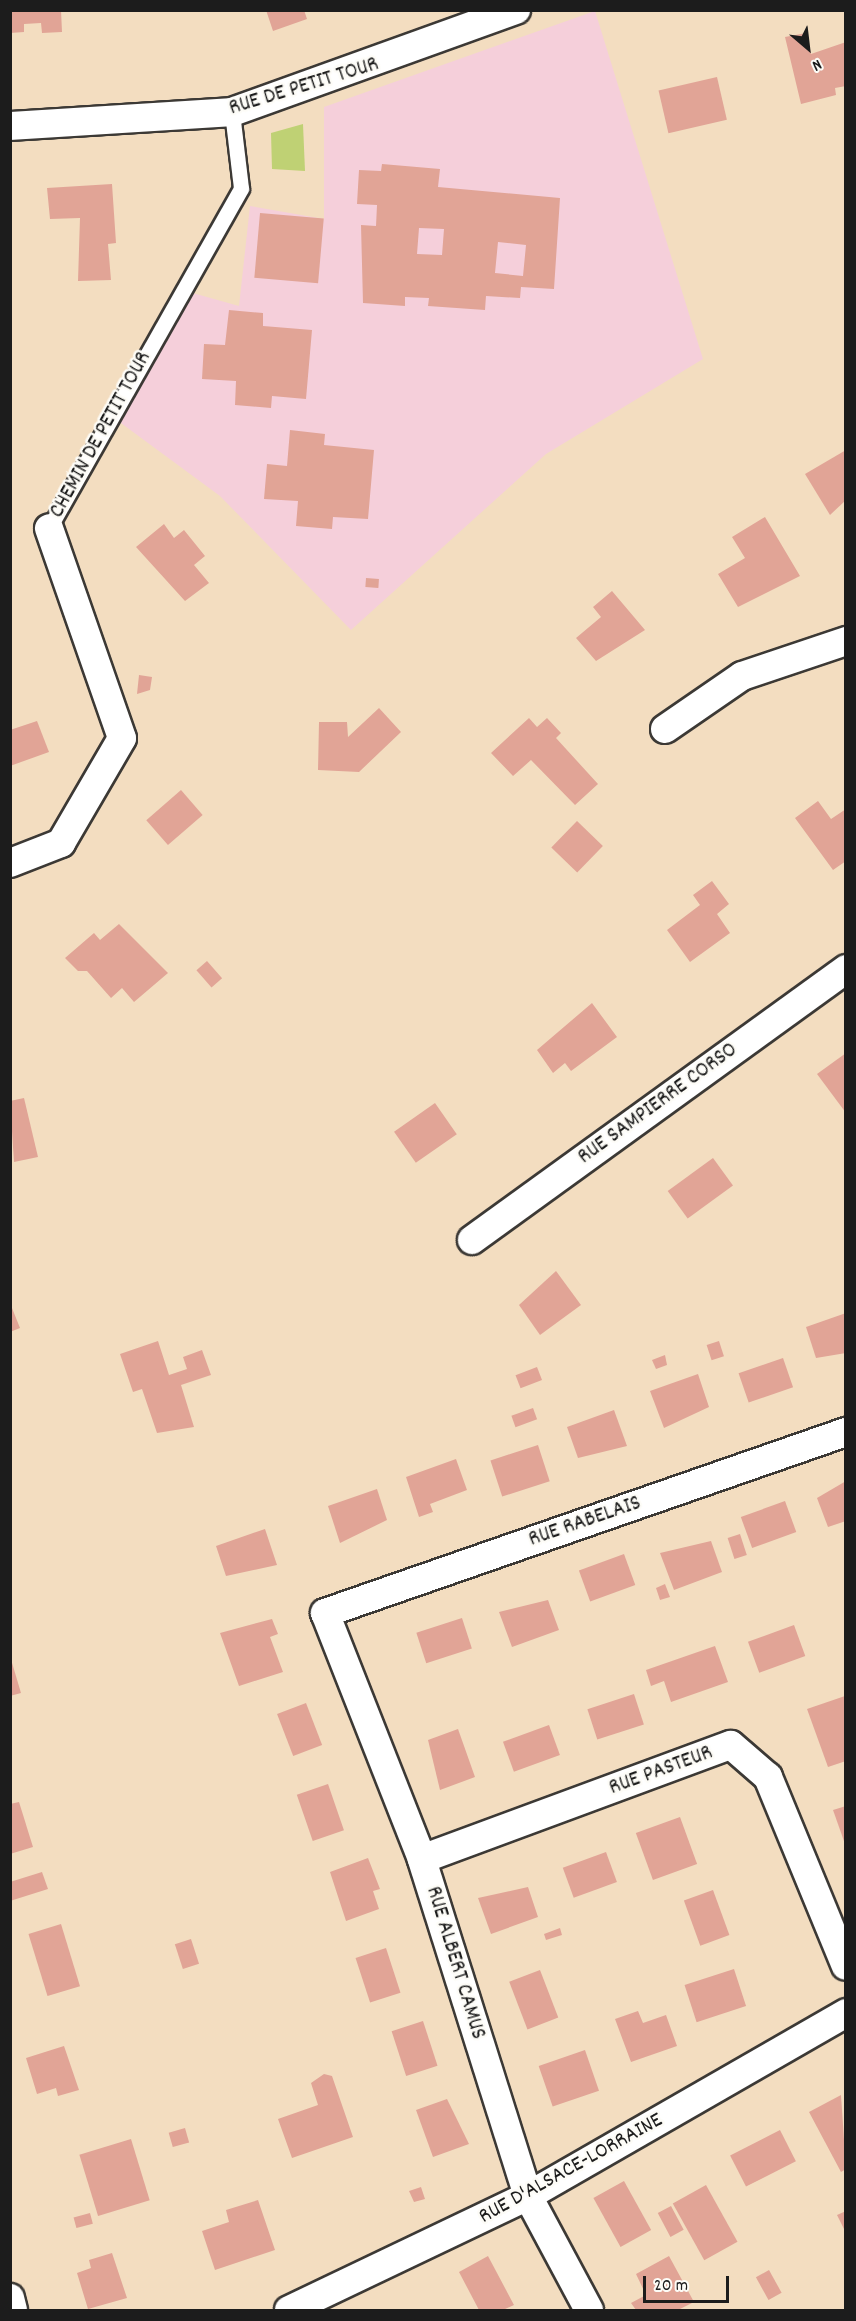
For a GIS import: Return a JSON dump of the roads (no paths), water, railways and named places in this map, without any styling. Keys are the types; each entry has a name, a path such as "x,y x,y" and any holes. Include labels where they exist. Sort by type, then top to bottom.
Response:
{"street":[{"name":"RUE DE PETIT TOUR","path":"10,126 232,112 516,10"},
{"name":"CHEMIN DE PETIT TOUR","path":"10,863 61,843 122,738 49,528"},
{"path":"665,729 742,676 846,641"},
{"name":"RUE SAMPIERRE CORSO","path":"471,1240 846,969"},
{"name":"RUE RABELAIS","path":"326,1613 846,1432"},
{"name":"RUE ALBERT CAMUS","path":"326,1613 422,1859 528,2196 589,2310"},
{"name":"RUE PASTEUR","path":"422,1859 731,1745 768,1777 846,1966"},
{"name":"RUE D'ALSACE-LORRAINE","path":"299,2309 528,2196 846,2013"},
{"path":"10,2298 13,2310"}],"lane":[{"name":"CHEMIN DE PETIT TOUR","path":"49,528 241,188 232,112"}]}
